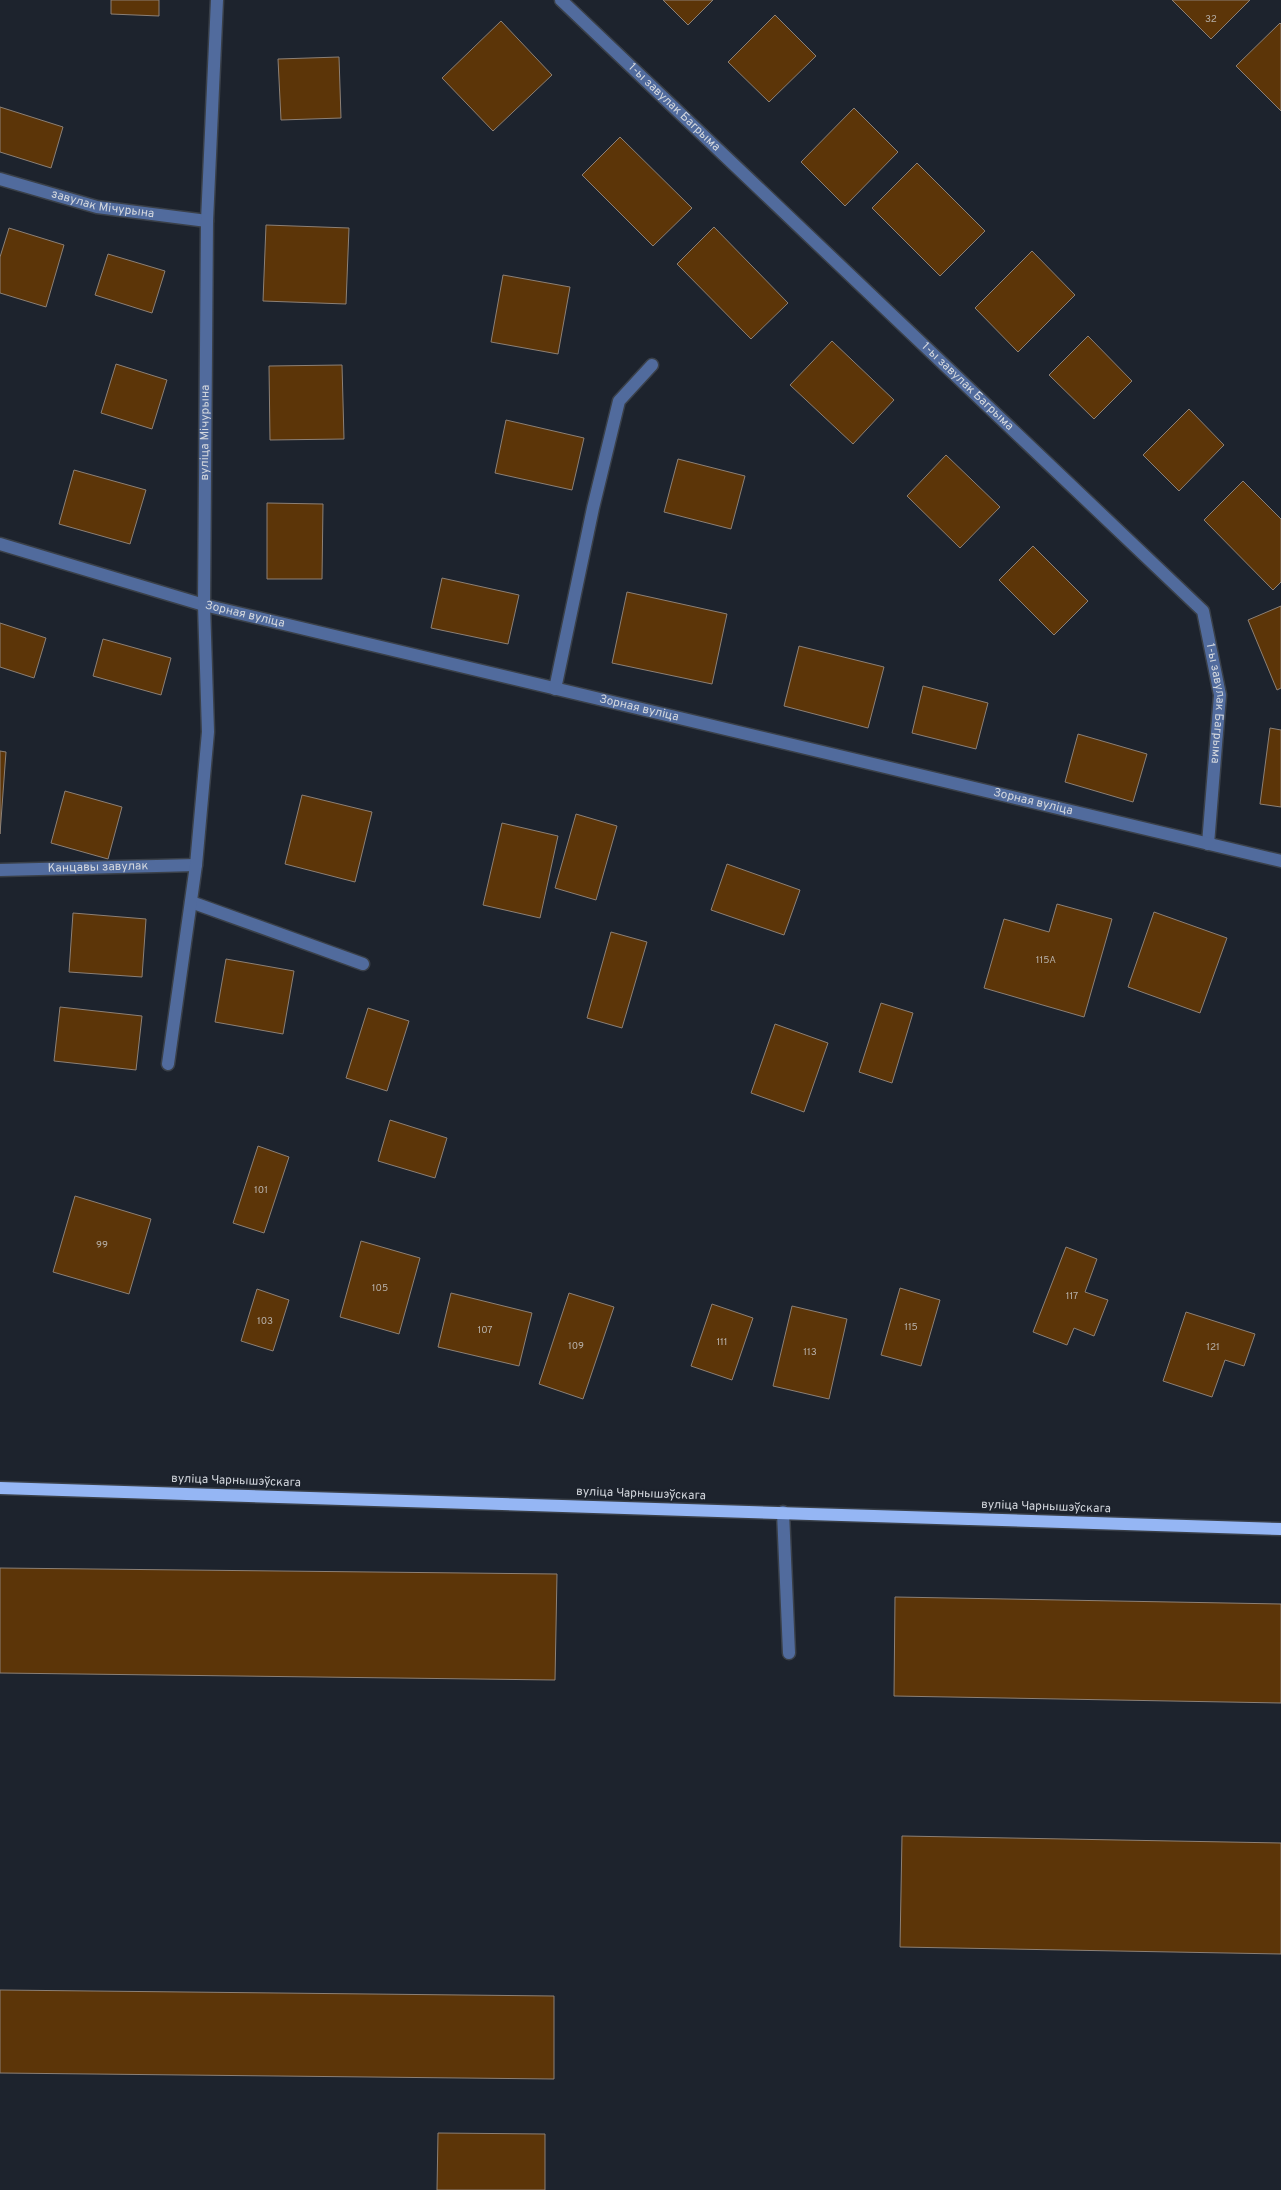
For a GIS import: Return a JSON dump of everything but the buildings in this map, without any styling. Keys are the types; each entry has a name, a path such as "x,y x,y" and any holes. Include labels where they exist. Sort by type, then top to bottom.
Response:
{"main road":[{"name":"вуліца Чарнышэўскага","path":"0,1488 1281,1529"}],"street":[{"name":"вуліца Мічурына","path":"168,1064 196,865 208,732 204,605 206,221 217,0"},
{"name":"1-ы завулак Багрыма","path":"561,0 1203,611 1220,695 1208,844"},
{"name":"завулак Мічурына","path":"0,180 97,207 206,221"},
{"path":"556,689 593,508 619,401 652,365"},
{"name":"Зорная вуліца","path":"0,544 204,605 1281,861"},
{"name":"Канцавы завулак","path":"0,870 196,865"},
{"path":"191,902 363,964"},
{"path":"783,1512 789,1653"}]}
